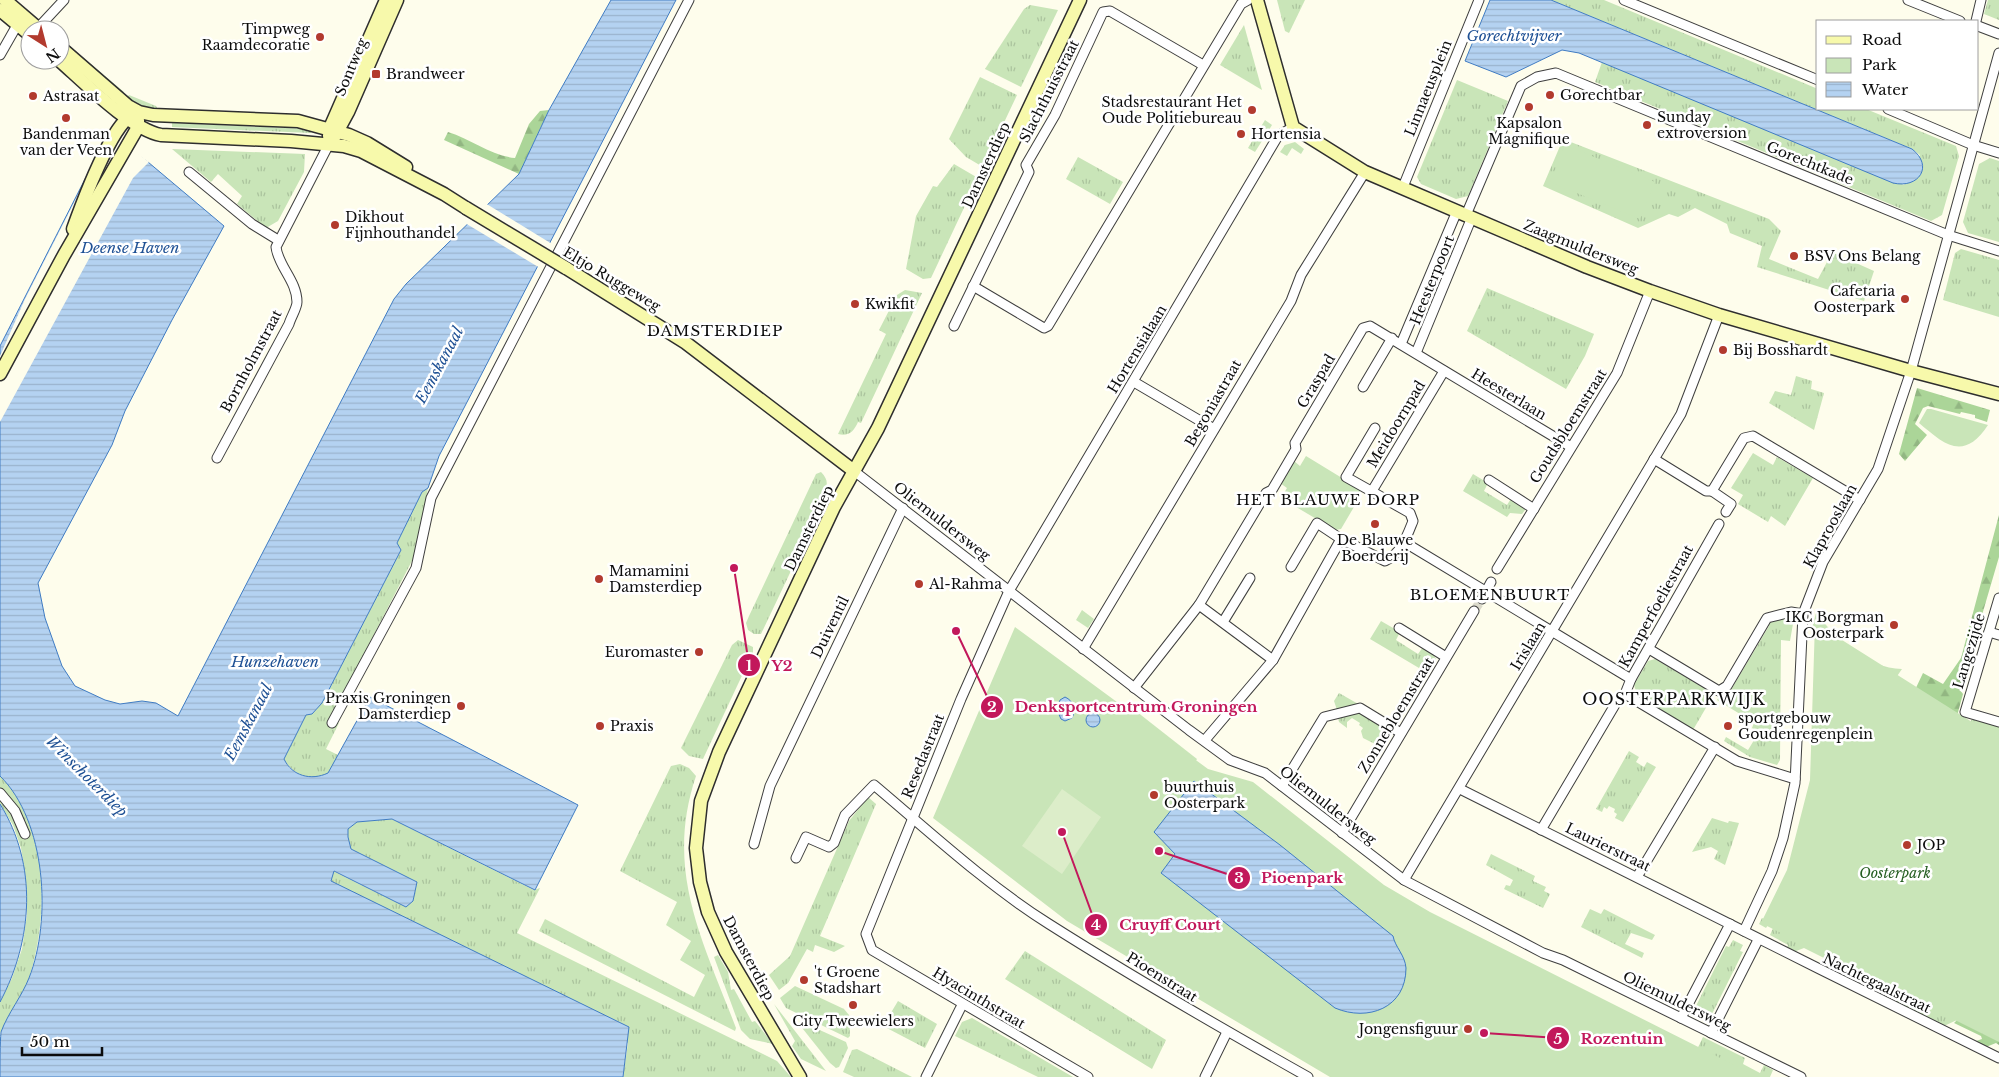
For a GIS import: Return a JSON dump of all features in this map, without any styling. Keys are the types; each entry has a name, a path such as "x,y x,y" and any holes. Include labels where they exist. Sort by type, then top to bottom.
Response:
{"street":[{"path":"5,0 20,20"},
{"path":"46,20 64,0"},
{"name":"Sontweg","path":"335,130 386,0"},
{"name":"Sontweg","path":"278,240 335,130 397,0"},
{"path":"332,723 416,568 431,498 689,0"},
{"name":"Damsterdiep","path":"799,1077 726,952 708,912 698,865 699,816 706,786 719,752 834,507 878,428 1080,0"},
{"path":"973,286 1044,328 1048,326 1203,65 1241,4 1248,0"},
{"path":"1257,0 1293,128"},
{"name":"Linnaeusplein","path":"1403,187 1479,0"},
{"path":"1624,0 1816,79"},
{"path":"1908,0 1958,20"},
{"path":"1976,20 1981,0"},
{"path":"0,10 20,20"},
{"name":"Slachthuisstraat","path":"954,326 1028,172 1026,165 1055,115 1103,12 1110,11 1203,65"},
{"path":"0,54 20,20"},
{"path":"1979,26 1999,34"},
{"name":"Klaprooslaan","path":"1744,931 1772,871 1783,838 1795,779 1800,629 1803,614 1823,562 1878,469 1911,371 1999,53"},
{"path":"70,56 128,106 139,112 153,115 298,121 335,130"},
{"path":"70,70 138,127 161,135 328,144"},
{"name":"Gorechtkade","path":"1465,214 1521,86 1536,76 1556,72 1948,235 1999,251"},
{"path":"1890,110 1973,145 1999,153"},
{"path":"64,255 88,189 115,135 126,118 139,112"},
{"path":"0,374 64,255 138,127 139,112"},
{"name":"Zaagmuldersweg","path":"1293,128 1365,172 1587,267 1650,291 1719,315 1911,371 1940,377 1999,394"},
{"name":"Hortensialaan","path":"1009,591 1278,136 1293,128"},
{"name":"Eltjo Ruggeweg","path":"335,130 367,143 428,181 444,194"},
{"name":"Eltjo Ruggeweg","path":"328,144 361,151 444,194 647,317 723,368 854,471"},
{"path":"189,172 252,224 278,240"},
{"name":"Begoniastraat","path":"1083,649 1291,300 1301,275 1365,172"},
{"name":"Heesterpoort","path":"1401,344 1465,214"},
{"name":"Heesterpoort","path":"1416,354 1465,214"},
{"name":"Bornholmstraat","path":"217,458 289,324 297,302 293,284 276,255 278,240"},
{"name":"Goudsbloemstraat","path":"1497,569 1571,447 1578,441 1617,373 1650,291"},
{"name":"Irislaan","path":"1404,880 1682,414 1719,315"},
{"name":"Graspad","path":"1199,605 1266,493 1272,490 1296,449 1295,443 1363,328 1370,326 1392,338"},
{"path":"1363,387 1392,338 1444,371"},
{"name":"Heesterlaan","path":"1444,371 1571,447"},
{"name":"Meidoornpad","path":"1372,491 1444,371"},
{"path":"1134,382 1214,428"},
{"path":"1291,567 1317,522 1341,539 1385,561 1392,558 1404,542 1413,521 1410,513 1346,477 1375,428"},
{"path":"1712,491 1744,438 1753,436 1860,500"},
{"path":"1654,459 1706,491 1712,491 1728,508"},
{"name":"Oliemuldersweg","path":"854,471 1083,649 1230,760 1265,774 1404,880 1544,953 1563,960 1801,1077"},
{"path":"1489,480 1534,509"},
{"name":"Duiventil","path":"754,844 770,786 903,508"},
{"name":"Kamperfoeliestraat","path":"1541,830 1616,702 1625,694 1631,679 1719,524"},
{"path":"1205,740 1273,660 1341,539"},
{"path":"1404,542 1484,595 1553,631 1631,679"},
{"path":"1223,622 1250,578"},
{"path":"1484,595 1491,582"},
{"name":"Resedastraat","path":"866,934 1009,591"},
{"name":"Langezijde","path":"1999,598 1996,622 1989,632 1965,712 1999,722"},
{"path":"1134,688 1199,605 1273,660"},
{"name":"Zonnebloemstraat","path":"1342,833 1474,611"},
{"path":"1649,648 1719,691 1727,686 1767,618 1791,612 1803,614"},
{"path":"1399,628 1446,657"},
{"path":"1989,632 1999,635"},
{"path":"1625,694 1715,748 1754,768 1795,779"},
{"path":"1282,786 1324,717 1360,708 1401,732"},
{"path":"1638,877 1715,748"},
{"name":"Pioenstraat","path":"796,858 806,837 829,846 834,843 845,815 874,785 979,872 1050,925 1227,1032 1308,1077"},
{"name":"Laurierstraat","path":"1460,789 1744,931"},
{"path":"0,793 15,811 25,834"},
{"path":"1681,1018 1730,924"},
{"name":"Nachtegaalstraat","path":"1744,931 1758,940 1999,1058"},
{"name":"Hyacinthstraat","path":"866,934 872,950 962,1005 1088,1077"},
{"path":"1712,1034 1758,940"},
{"path":"926,1077 962,1005"},
{"path":"1205,1077 1227,1032"}],"green space":[{"path":"1277,0 1305,0 1289,33 1285,31"},
{"path":"1551,0 1604,0 1816,88 1816,109"},
{"path":"1988,0 1999,0 1999,20 1984,14"},
{"path":"1030,5 1058,10 1021,87 985,69 1024,9"},
{"path":"1244,25 1262,90 1220,65"},
{"path":"70,46 124,92 120,95 70,52"},
{"path":"1602,62 1904,185 1920,155 1912,149 1818,110 1868,110 1956,146 1959,156 1942,215 1931,221 1595,82"},
{"path":"980,77 1017,95 983,167 966,157 949,139"},
{"path":"1457,80 1508,101 1468,196 1456,199 1421,184 1417,177"},
{"path":"129,95 156,106 159,111 152,111 125,99"},
{"path":"549,110 519,174 444,140 448,132 490,151 515,158 529,124 540,111"},
{"path":"1265,120 1272,125 1255,152 1248,148"},
{"path":"172,123 311,129 311,133 172,127"},
{"path":"1563,139 1769,219 1781,231 1769,259 1818,279 1827,262 1825,258 1829,251 1874,271 1864,301 1757,267 1762,246 1730,233 1727,224 1695,208 1678,217 1669,214 1638,228 1543,186"},
{"path":"1295,142 1304,149 1301,154 1292,148 1287,156 1280,152 1285,145"},
{"path":"1565,145 1655,182 1640,219 1550,182"},
{"path":"172,149 305,154 304,172 278,221 266,228 237,204 242,196 218,174 211,182"},
{"path":"1078,157 1123,182 1110,204 1066,179"},
{"path":"1990,158 1999,161 1999,242 1968,233 1963,222 1979,164"},
{"path":"954,164 978,178 931,278 923,279 906,269 916,216 933,186 937,187"},
{"path":"1961,249 1999,260 1999,317 1943,300 1955,253"},
{"path":"1487,288 1594,334 1585,356 1566,389 1467,331"},
{"path":"905,290 922,293 861,423 858,422 853,431 848,434 838,434 886,334 879,330 897,295"},
{"path":"1796,376 1812,381 1811,389 1824,393 1814,430 1769,403 1775,391 1791,395"},
{"path":"1917,388 1990,410 1987,422 1975,418 1975,415 1961,412 1960,414 1928,406 1923,408 1915,424 1927,435 1905,461 1899,454"},
{"path":"1927,409 1988,425 1979,437 1970,444 1953,446 1936,437 1919,423"},
{"path":"1753,453 1773,465 1777,457 1813,478 1785,526 1771,516 1768,522 1738,504 1743,495 1731,488"},
{"path":"1306,456 1360,489 1361,495 1341,529 1335,530 1281,498 1287,488 1280,483 1294,461 1300,466"},
{"path":"821,472 827,481 822,497 825,499 761,634 754,634 748,630 746,623 816,474"},
{"path":"1473,474 1488,483 1484,491 1507,505 1512,497 1525,510 1522,514 1510,513 1507,517 1463,491"},
{"path":"428,488 416,553 331,718 339,723 326,749 338,755 328,773 323,777 316,779 303,776 292,769 284,759 306,715 312,714 322,703 401,550 397,543 422,492"},
{"path":"1999,515 1999,557 1960,690 1963,694 1957,716 1914,692 1923,673 1943,684 1961,658"},
{"path":"1082,610 1094,619 1088,628 1076,620"},
{"path":"1816,613 1833,633 1854,651 1877,664 1902,669 1893,682 1812,628"},
{"path":"1789,616 1794,618 1790,641 1781,640 1780,760 1777,765 1750,757 1724,741 1726,737 1748,750 1759,732 1752,728 1754,723 1748,720 1745,724 1737,719 1740,714 1717,700 1719,697 1725,700 1769,626 1767,623 1770,620"},
{"path":"1381,621 1400,632 1396,640 1418,654 1423,647 1431,651 1436,659 1434,664 1422,662 1419,668 1370,639"},
{"name":"Oosterpark","path":"1815,623 1972,722 1999,731 1999,1042 1761,923 1787,870 1810,780"},
{"path":"1015,627 1208,769 1253,782 1384,885 1430,912 1758,1077 1330,1077 1067,921 933,818"},
{"path":"738,640 753,647 753,652 703,759 689,756 681,748 732,645"},
{"path":"1655,659 1714,694 1693,730 1638,698 1634,685 1648,661"},
{"path":"1339,693 1360,705 1337,710 1334,701"},
{"path":"1132,708 1197,759 1194,764 1118,723"},
{"path":"1360,711 1376,724 1379,722 1387,727 1377,745 1363,738 1361,731 1363,728 1359,725 1360,723 1352,718 1347,722 1347,728 1339,722 1338,716"},
{"path":"1972,719 1999,727 1999,736 1968,726"},
{"path":"1629,751 1639,757 1636,762 1644,767 1647,762 1656,767 1623,822 1615,818 1617,814 1614,812 1615,809 1609,806 1607,809 1604,807 1602,812 1596,809"},
{"path":"680,764 689,768 696,776 687,811 684,843 686,875 692,905 700,935 736,1028 735,1031 539,931 545,919 694,997 705,975 680,960 691,941 666,925 677,902 620,871 671,766"},
{"path":"0,776 16,796 28,819 36,844 42,898 36,951 30,975 21,997 0,1033 0,1002 12,978 22,949 27,915 26,879 21,848 13,825 0,804"},
{"path":"1062,789 1101,817 1062,874 1022,846"},
{"path":"868,797 876,804 820,936 845,946 834,952 815,945 813,952 807,949 788,983 779,990 769,975 790,956 849,821"},
{"path":"1712,818 1728,823 1729,821 1739,823 1725,865 1714,859 1718,851 1711,847 1692,852"},
{"path":"392,819 534,890 540,888 517,933 777,1061 791,1077 623,1077 628,1043 331,882 333,871 406,907 413,901 417,882 351,849 348,829 357,822"},
{"path":"1491,854 1535,876 1533,881 1546,887 1544,891 1550,894 1543,908 1504,889 1506,885 1510,886 1513,880 1486,865"},
{"path":"1590,909 1601,914 1604,909 1655,935 1652,940 1631,933 1625,944 1644,953 1642,958 1581,927"},
{"path":"1762,918 1957,1020 1944,1026 1895,1002 1901,999 1900,996 1858,975 1845,979 1840,975 1847,973 1846,969 1804,948 1791,953 1786,950 1788,945 1770,935 1773,928 1768,925 1766,928 1759,924"},
{"path":"1733,940 1743,945 1740,951 1743,952 1710,1018 1705,1019 1696,1014 1694,1010 1726,946 1729,947"},
{"path":"1025,951 1166,1040 1152,1069 1005,979"},
{"path":"718,955 728,972 731,990 734,989 752,1022 755,1021 773,1044 750,1039 741,1030 714,957"},
{"path":"795,986 844,1009 849,1015 850,1036 848,1038 786,1008 780,998"},
{"path":"898,1001 937,1024 925,1048 883,1026"},
{"path":"774,1004 826,1071 801,1059 792,1046 795,1041"},
{"path":"972,1018 1073,1077 1038,1077 955,1036 962,1022"},
{"path":"1957,1020 1999,1033 1999,1045 1996,1043 1986,1047 1976,1041 1982,1039 1981,1036 1954,1023"},
{"path":"800,1021 846,1042 848,1048 839,1067 836,1068 830,1063 799,1024"},
{"path":"1703,1037 1745,1058 1743,1064 1760,1073 1764,1065 1773,1070 1770,1077 1684,1077"},
{"path":"857,1049 912,1077 854,1077 843,1072 852,1050"}],"water":[{"path":"611,0 676,0 439,456 428,488 422,492 397,543 401,550 322,703 312,714 306,715 284,759 287,765 297,773 309,777 328,773 370,697 578,805 535,890 392,819 357,822 348,829 351,849 417,882 413,901 406,907 334,871 331,881 629,1027 623,1077 0,1077 1,1032 29,978 41,928 42,900 35,844 27,818 15,795 0,776 0,346 108,134 148,162 224,226 172,320 125,411 112,445 38,583 45,618 62,666 75,686 105,700 120,704 142,701 156,703 178,716 394,299 406,284 519,174 549,110"},
{"name":"Gorechtvijver","path":"1490,0 1551,0 1912,149 1919,156 1923,169 1920,175 1910,183 1893,183 1579,53 1562,50 1506,77 1465,61"},
{"path":"1065,697 1072,703 1074,709 1072,718 1065,721 1061,719 1057,710 1060,700"},
{"path":"1090,713 1096,713 1100,720 1096,727 1090,727 1086,723 1086,717"},
{"path":"1194,781 1280,845 1393,936 1404,959 1406,968 1400,993 1392,1002 1372,1012 1348,1012 1335,1008 1161,873 1175,854 1154,832"},
{"path":"0,804 12,827 21,852 27,903 25,928 19,953 11,978 0,1002"}],"pier":[{"path":"110,132 149,162 133,178 0,422 0,356 25,299"},
{"path":"485,203 552,244 540,268 465,223"}],"tunnel":[{"path":"1474,611 1482,599"}],"place":[{"name":"Timpweg Raamdecoratie","path":"320,37"},
{"name":"Brandweer","path":"376,74"},
{"name":"Gorechtbar","path":"1550,95"},
{"name":"Astrasat","path":"33,96"},
{"name":"Kapsalon Magnifique","path":"1529,107"},
{"name":"Stadsrestaurant Het Oude Politiebureau","path":"1252,110"},
{"name":"Bandenman van der Veen","path":"66,118"},
{"name":"Sunday extroversion","path":"1647,125"},
{"name":"Hortensia","path":"1241,134"},
{"name":"Dikhout Fijnhouthandel","path":"335,225"},
{"name":"BSV Ons Belang","path":"1794,256"},
{"name":"Cafetaria Oosterpark","path":"1905,299"},
{"name":"Kwikfit","path":"855,304"},
{"name":"Bij Bosshardt","path":"1723,350"},
{"name":"De Blauwe Boerderij","path":"1375,524"},
{"name":"Y2","path":"734,568"},
{"name":"Mamamini Damsterdiep","path":"599,579"},
{"name":"Al-Rahma","path":"919,584"},
{"name":"IKC Borgman Oosterpark","path":"1894,625"},
{"name":"Denksportcentrum Groningen","path":"956,631"},
{"name":"Euromaster","path":"699,652"},
{"name":"Praxis Groningen Damsterdiep","path":"461,706"},
{"name":"Praxis","path":"600,726"},
{"name":"sportgebouw Goudenregenplein","path":"1728,726"},
{"name":"buurthuis Oosterpark","path":"1154,795"},
{"name":"Cruyff Court","path":"1062,832"},
{"name":"JOP","path":"1907,845"},
{"name":"Pioenpark","path":"1159,851"},
{"name":"'t Groene Stadshart","path":"804,980"},
{"name":"City Tweewielers","path":"853,1005"},
{"name":"Jongensfiguur","path":"1468,1029"},
{"name":"Rozentuin","path":"1484,1033"}],"district":[{"name":"DAMSTERDIEP","path":"715,330"},
{"name":"HET BLAUWE DORP","path":"1328,499"},
{"name":"BLOEMENBUURT","path":"1490,594"},
{"name":"OOSTERPARKWIJK","path":"1674,699"}],"water label":[{"name":"Deense Haven","path":"130,247"},
{"name":"Eemskanaal","path":"439,365"},
{"name":"Hunzehaven","path":"275,661"},
{"name":"Eemskanaal","path":"248,722"},
{"name":"Winschoterdiep","path":"87,776"}]}
